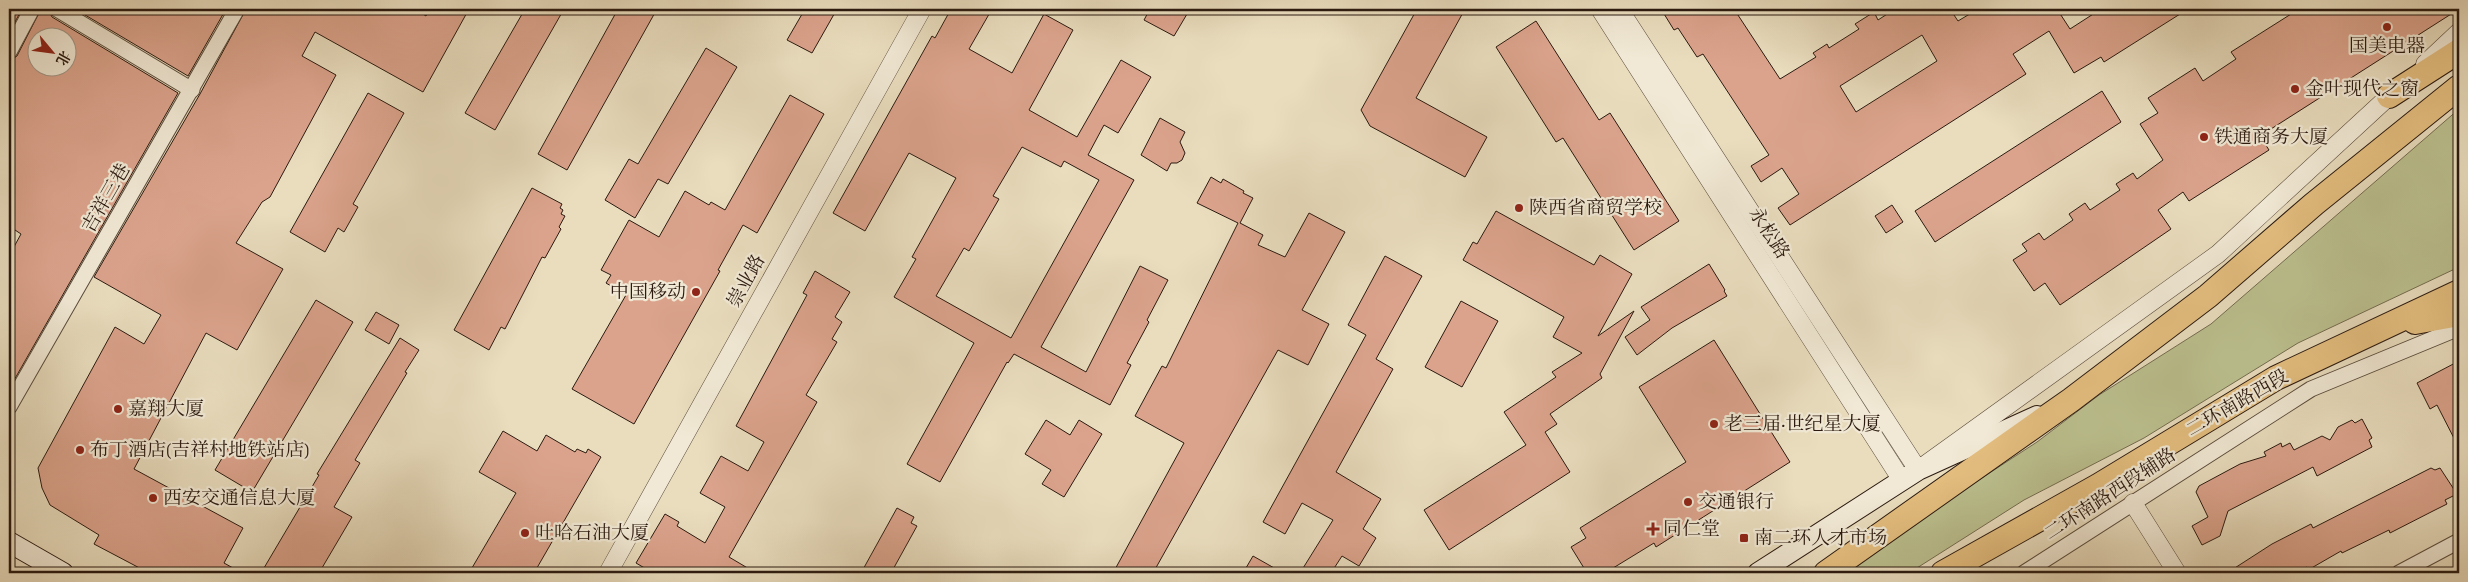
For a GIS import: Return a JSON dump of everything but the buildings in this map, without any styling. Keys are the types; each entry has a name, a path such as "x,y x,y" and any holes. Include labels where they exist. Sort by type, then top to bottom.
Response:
{"highway":[{"path":"2389,96 2459,50"},
{"path":"1826,573 2071,400 2208,296 2314,204 2459,87"},
{"name":"二环南路西段","path":"1944,573 2098,486 2276,378 2459,292"},
{"path":"2383,328 2459,301"},
{"path":"2383,328 2459,314"}],"main road":[{"path":"1758,573 1910,474 2071,400"},
{"name":"二环南路西段","path":"1960,573 2022,529"},
{"path":"9,542 63,573"}],"street":[{"path":"9,52 32,9"},
{"path":"58,9 192,90"},
{"name":"吉祥三巷","path":"9,407 238,9"},
{"name":"崇业路","path":"608,573 922,9"},
{"name":"永松路","path":"1600,9 1910,474"},
{"name":"永松路","path":"1619,9 1910,474"},
{"path":"1910,474 2218,254 2459,32"},
{"name":"二环南路西段辅路","path":"2024,573 2311,389 2459,328"},
{"path":"2134,503 2177,573"},
{"path":"2399,573 2459,541"}],"green space":[{"path":"2459,109 2459,267 2298,343 2144,438 2024,500 1909,573 1836,573 2037,442 2099,395 2211,324"}],"place":[{"name":"国美电器","path":"2387,27"},
{"name":"金叶现代之窗","path":"2295,89"},
{"name":"铁通商务大厦","path":"2204,137"},
{"name":"陕西省商贸学校","path":"1519,208"},
{"name":"中国移动","path":"696,292"},
{"name":"嘉翔大厦","path":"118,409"},
{"name":"老三届·世纪星大厦","path":"1714,424"},
{"name":"布丁酒店(吉祥村地铁站店)","path":"80,450"},
{"name":"西安交通信息大厦","path":"153,498"},
{"name":"交通银行","path":"1688,502"},
{"name":"同仁堂","path":"1653,529"},
{"name":"吐哈石油大厦","path":"525,533"},
{"name":"南二环人才市场","path":"1744,538"}]}
